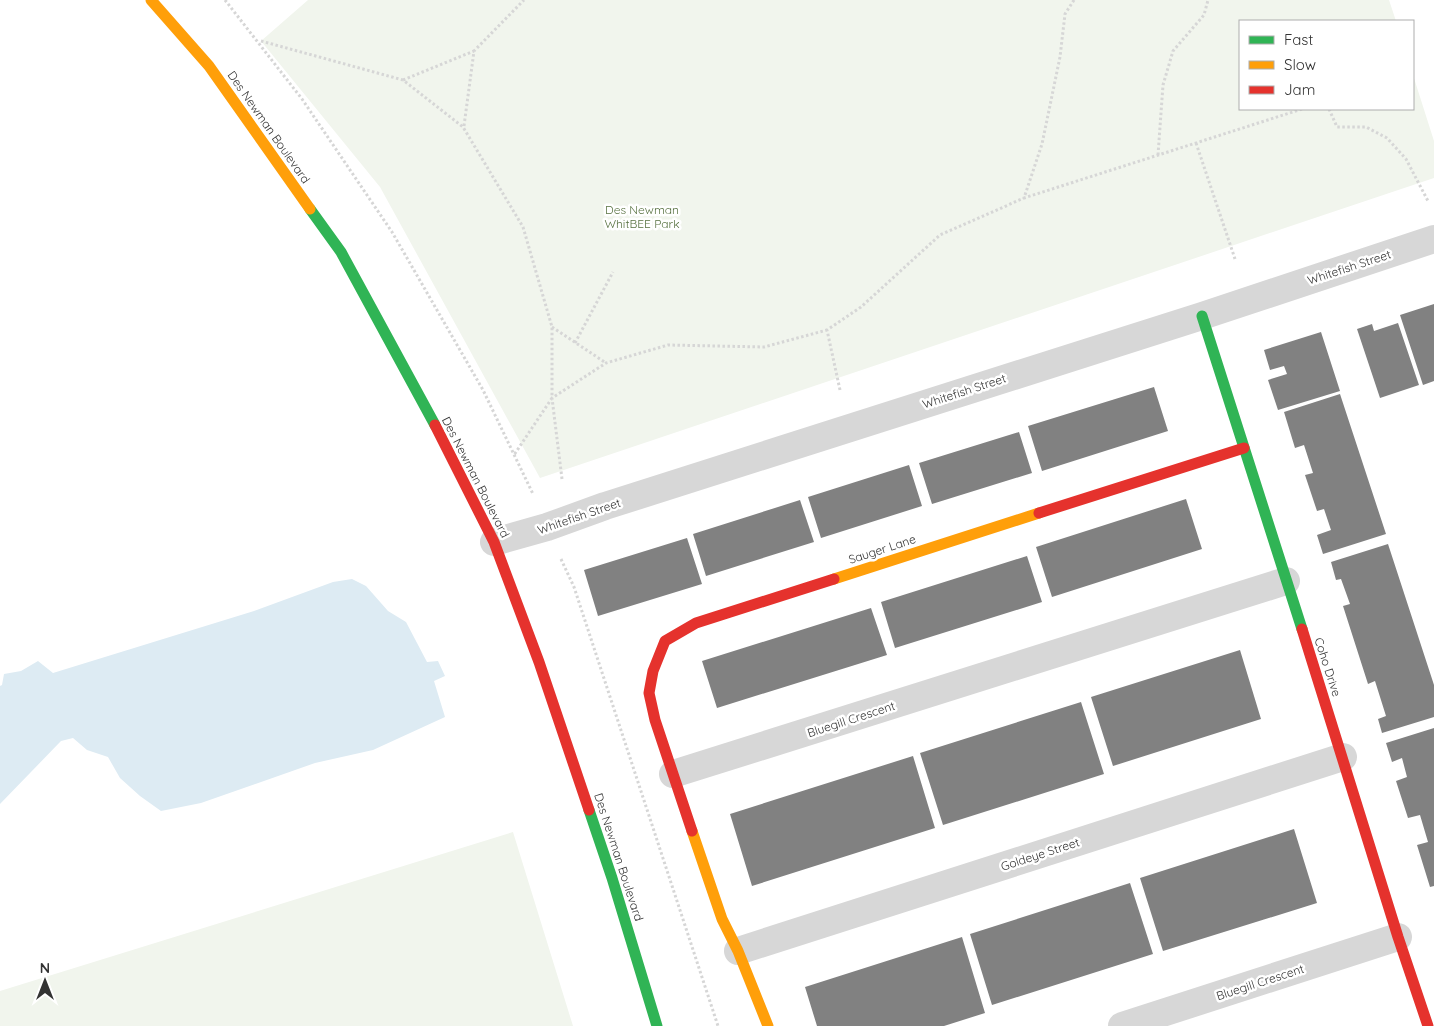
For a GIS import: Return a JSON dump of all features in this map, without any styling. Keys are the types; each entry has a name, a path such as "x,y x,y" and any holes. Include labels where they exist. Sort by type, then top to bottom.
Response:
{"street":[{"name":"Des Newman Boulevard","path":"151,0 209,66 340,252 451,455 494,542 538,662 612,878 657,1026"},
{"name":"Whitefish Street","path":"494,542 547,527 623,500 1202,316 1434,240"},
{"name":"Coho Drive","path":"1202,316 1343,757 1398,937 1428,1026"},
{"name":"Sauger Lane","path":"673,774 655,720 649,694 656,663 666,641 673,636 696,623 1244,448"},
{"name":"Bluegill Crescent","path":"673,774 1286,581"},
{"name":"Goldeye Street","path":"738,951 1343,757"},
{"path":"673,774 722,918 738,951 768,1026"},
{"name":"Bluegill Crescent","path":"1122,1026 1398,937"}],"path":[{"path":"224,0 302,99 392,232 483,390 533,494"},
{"path":"402,80 474,51 524,0"},
{"path":"1024,198 1042,144 1060,57 1066,14 1074,0"},
{"path":"1158,155 1163,85 1173,51 1204,16 1208,0"},
{"path":"261,41 402,80 464,127 523,227 552,327 552,398 562,479"},
{"path":"464,127 474,51"},
{"path":"514,455 552,398 606,363 668,345 764,347 827,330 861,307 940,235 1024,198 1299,110"},
{"path":"1329,110 1337,127 1366,127 1387,138 1406,159 1428,201"},
{"path":"1196,143 1235,259"},
{"path":"575,343 612,272"},
{"path":"552,327 606,363"},
{"path":"827,330 840,390"},
{"path":"561,559 574,587 718,1026"}],"green space":[{"name":"Des Newman WhitBEE Park","path":"308,0 1389,0 1396,20 1239,20 1239,110 1414,110 1414,78 1434,141 1434,178 540,478 380,187 261,41"},
{"path":"513,832 573,1026 0,1026 0,991"}],"shaded area":[{"path":"352,579 366,586 388,611 406,622 427,662 438,661 445,676 434,681 445,717 373,750 315,763 201,803 161,811 120,778 108,757 87,750 73,738 61,741 0,804 0,686 2,685 4,674 21,671 38,661 53,673 254,611 333,582"}],"building":[{"path":"1434,304 1434,381 1423,385 1400,315"},
{"path":"1398,323 1419,385 1380,398 1357,329 1372,324 1374,331"},
{"path":"1321,332 1340,391 1278,410 1268,380 1287,374 1284,366 1270,370 1264,350"},
{"path":"1154,387 1168,431 1042,471 1028,426"},
{"path":"1340,394 1386,534 1323,554 1317,535 1331,530 1324,509 1317,511 1305,475 1313,473 1304,445 1295,448 1284,412"},
{"path":"1019,432 1032,473 932,504 919,463"},
{"path":"909,465 922,506 821,538 808,497"},
{"path":"1186,499 1202,549 1052,597 1036,547"},
{"path":"800,500 814,542 706,576 693,534"},
{"path":"687,538 702,584 598,616 584,570"},
{"path":"1388,544 1434,685 1434,717 1382,733 1378,719 1386,716 1375,681 1368,684 1343,606 1350,604 1341,579 1336,580 1331,562"},
{"path":"1027,556 1042,602 895,648 881,602"},
{"path":"871,608 887,655 717,708 702,661"},
{"path":"1240,650 1261,719 1113,766 1091,697"},
{"path":"1081,702 1104,774 943,825 920,753"},
{"path":"1434,728 1434,886 1430,887 1417,845 1428,842 1420,815 1408,818 1396,781 1407,777 1402,758 1392,762 1386,743"},
{"path":"913,756 935,828 752,886 730,814"},
{"path":"1294,829 1317,903 1163,951 1140,878"},
{"path":"1130,883 1153,954 992,1005 970,934"},
{"path":"962,937 985,1013 944,1026 817,1026 805,987"}],"traffic: fast":[{"path":"310,209 341,252 435,425"},
{"path":"1202,316 1302,629"},
{"path":"589,810 612,878 657,1026"}],"traffic: slow":[{"path":"151,0 209,66 310,209"},
{"path":"834,579 1039,513"},
{"path":"692,831 722,919 738,951 768,1026"}],"traffic: jam":[{"path":"435,425 494,542 539,662 589,810"},
{"path":"1039,513 1244,448"},
{"path":"692,831 655,720 649,693 653,671 665,641 696,623 834,579"},
{"path":"1302,629 1398,937 1428,1026"}]}
